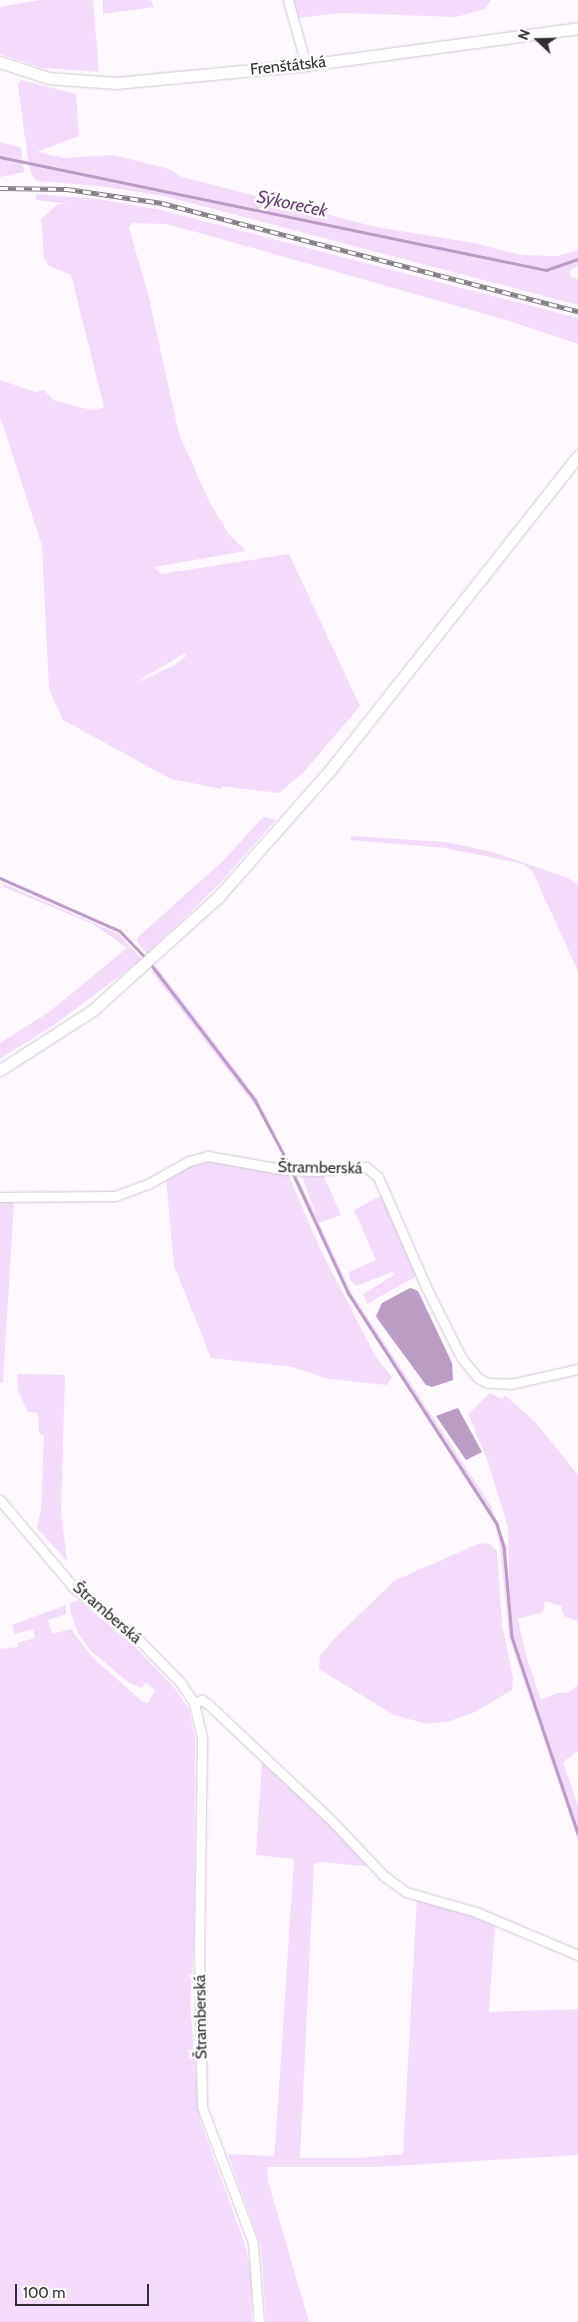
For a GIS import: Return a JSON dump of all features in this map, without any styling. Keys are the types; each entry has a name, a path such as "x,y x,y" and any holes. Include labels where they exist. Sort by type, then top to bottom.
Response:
{"main road":[{"name":"Frenštátská","path":"0,62 49,78 107,83 306,65 578,28"},
{"path":"0,1070 92,1010 167,946 219,896 310,794 578,456"}],"street":[{"path":"288,0 306,65"},
{"name":"Štramberská","path":"0,1197 115,1196 141,1188 181,1164 204,1156 223,1157 292,1170 366,1167 378,1177 427,1289 461,1357 478,1378 488,1384 511,1384 578,1369"},
{"name":"Štramberská","path":"0,1500 75,1589 138,1639 180,1682 194,1703 202,1737 200,1981 202,2107 253,2243 259,2322"},
{"path":"194,1703 202,1700 208,1704 331,1820 384,1876 406,1892 482,1914 578,1955"}],"shaded area":[{"path":"40,0 93,0 99,72 42,68 0,54 0,7"},
{"path":"103,0 151,0 154,7 103,14"},
{"path":"291,0 491,0 485,9 456,17 341,13 298,18"},
{"path":"21,80 76,94 79,136 37,152 64,158 113,155 169,169 182,177 376,227 474,243 521,255 557,256 578,250 578,266 570,271 571,277 578,279 578,305 164,196 99,186 36,181 30,172 25,139 18,85"},
{"path":"0,142 21,148 24,172 0,177"},
{"path":"36,194 98,199 161,210 578,318 578,344 506,320 200,233 166,224 132,223 129,228 149,298 179,434 209,501 228,533 246,551 154,567 161,574 289,554 360,706 303,773 279,793 222,786 222,789 171,779 63,720 49,689 42,546 0,416 0,380 36,392 44,390 54,400 77,407 94,410 104,407 71,275 49,266 44,258 41,219 58,204 68,204 36,200","holes":["185,653 186,656 175,665 135,683"]},
{"path":"263,817 276,820 218,885 147,954 136,940 138,937 223,861"},
{"path":"351,836 446,842 493,852 568,878 578,885 578,971 532,871 523,864 445,848 351,840"},
{"path":"0,882 119,934 142,959 57,1023 0,1059 0,1043 49,1012 127,948 93,924 6,888"},
{"path":"156,966 257,1098 316,1215 302,1176 323,1174 341,1215 319,1223 351,1292 491,1506 506,1545 509,1581 508,1527 488,1462 468,1414 490,1393 502,1399 505,1395 537,1424 578,1475 578,1621 564,1616 561,1606 545,1601 543,1612 518,1619 526,1655 541,1700 557,1693 567,1693 578,1685 578,1751 563,1762 578,1806 578,1840 509,1637 500,1547 495,1525 347,1294 266,1119 151,971"},
{"path":"210,1160 288,1174 322,1253 376,1357 392,1377 387,1385 328,1379 292,1367 211,1358 174,1266 166,1178 182,1168"},
{"path":"382,1195 417,1276 367,1304 363,1294 394,1275 392,1272 356,1286 350,1280 349,1272 376,1260 354,1210"},
{"path":"0,1202 14,1202 3,1383 0,1383"},
{"path":"410,1288 418,1291 452,1363 453,1380 432,1387 426,1385 376,1316 382,1303"},
{"path":"17,1374 65,1375 61,1511 67,1561 37,1528 41,1509 44,1436 39,1432 38,1413 28,1412 18,1391"},
{"path":"458,1408 482,1452 466,1460 436,1416"},
{"path":"489,1543 497,1551 502,1624 513,1678 512,1690 475,1712 450,1721 427,1724 394,1715 319,1669 320,1656 335,1638 394,1581 478,1544"},
{"path":"78,1600 132,1644 173,1686 189,1709 195,1738 194,1949 190,2001 200,2120 245,2244 251,2273 252,2322 0,2322 0,1649 18,1647 17,1643 35,1638 33,1629 15,1634 12,1625 66,1605 66,1614 48,1620 52,1634 71,1629 92,1657 144,1703 148,1703 155,1690 146,1682 142,1688 128,1682 91,1651 78,1633 71,1614 70,1603"},
{"path":"262,1762 375,1867 319,1862 314,1865 300,2158 358,2158 403,2154 417,1897 495,1925 489,2012 578,2009 578,2155 375,2167 267,2167 268,2181 309,2322 266,2322 261,2247 228,2154 274,2156 276,2134 294,1859 256,1855"}],"waterway":[{"name":"Sýkoreček","path":"0,157 546,270 578,259"},
{"path":"0,878 120,931 145,957"},
{"path":"150,963 255,1100 291,1168"},
{"path":"293,1173 349,1294 497,1524 504,1547 512,1637 578,1833"}],"railway":[{"path":"0,188 67,189 162,203 578,311"}]}
